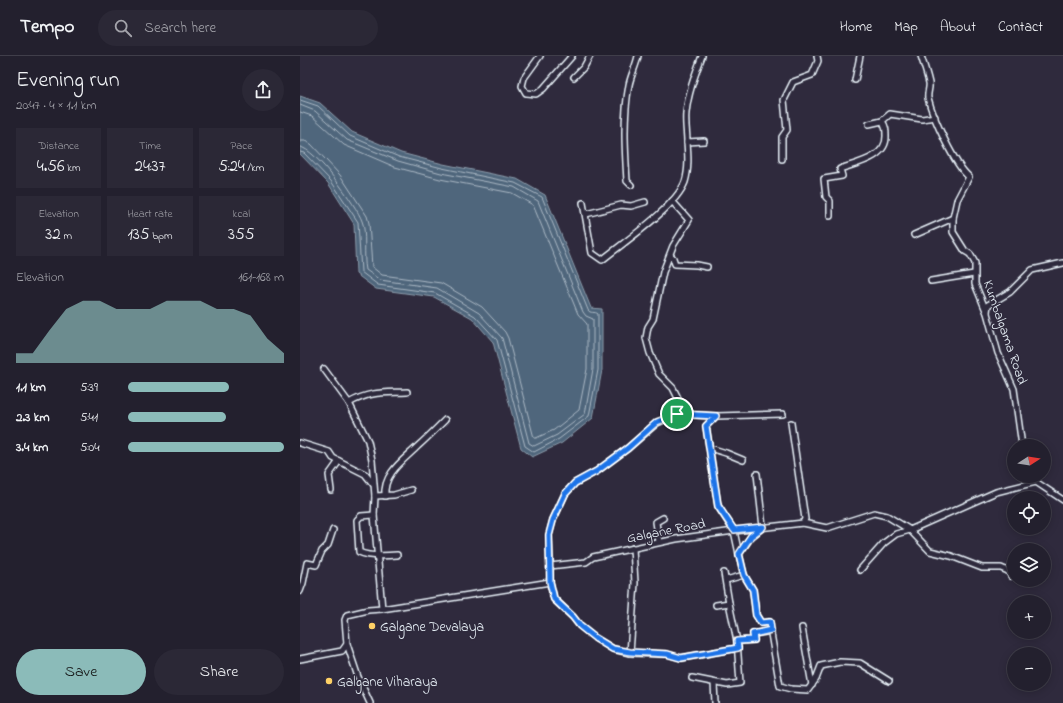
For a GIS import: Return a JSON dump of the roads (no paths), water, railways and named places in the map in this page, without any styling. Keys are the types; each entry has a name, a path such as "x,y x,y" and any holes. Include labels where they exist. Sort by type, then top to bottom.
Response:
{"street":[{"path":"540,56 524,78 522,86 526,93 536,94 543,89 572,56"},
{"path":"574,77 584,67 590,56"},
{"path":"631,185 627,181 624,138 625,115 629,84 638,56"},
{"path":"583,203 592,253 602,260 669,207 685,183 688,164 686,114 694,76 702,56"},
{"path":"782,159 782,137 787,130 784,100 793,82 812,75 818,61 817,56"},
{"path":"855,80 860,56"},
{"name":"Kumbalgama Road","path":"921,56 929,84 928,97 935,117 954,158 963,172 969,177 957,200 953,218 953,232 965,251 970,254 975,263 975,284 987,313 998,353 1014,388 1021,439"},
{"path":"869,124 882,122 890,114 922,119 935,117"},
{"path":"830,216 830,201 826,197 824,179 842,176 840,169 871,158 883,150 886,141 886,128 882,122"},
{"path":"687,142 704,141"},
{"path":"586,214 621,205 631,206 645,202"},
{"path":"672,202 689,220 673,246 663,272 653,319 648,327 646,338 650,353 659,374 673,388 679,400 677,414"},
{"path":"914,235 953,218"},
{"path":"670,255 675,264 697,264 707,267"},
{"path":"987,313 986,310 988,305 1010,292 1032,270 1063,263"},
{"path":"931,281 974,274"},
{"path":"324,369 349,403 368,442 372,460 375,496 374,514 382,609"},
{"path":"349,403 372,393 407,392"},
{"path":"550,566 549,535 553,520 565,494 575,483 597,471 628,448 657,422 677,414 716,416 783,414"},
{"path":"716,416 706,426 718,506 734,530 744,575 753,590 756,615 761,623 770,622 780,686 791,689 808,690 816,679 821,666 840,662 860,663 889,681"},
{"path":"385,496 386,483 400,462 417,448 445,420"},
{"path":"791,423 805,519 803,523"},
{"path":"300,443 329,452 333,458 365,474 374,485"},
{"path":"710,448 743,460"},
{"path":"331,490 329,475 339,461"},
{"path":"739,554 751,536 763,527 757,474"},
{"path":"860,570 884,543 896,534 910,530 996,492 1032,483"},
{"path":"1038,483 1063,500"},
{"path":"375,496 394,495 411,490"},
{"path":"560,505 550,533 550,582 554,599 573,617 580,626 595,638 613,649 630,652 667,654 681,658 738,648"},
{"name":"Galgane Road","path":"550,566 586,562 593,557 676,538 803,523 827,528 874,513 887,516 910,530 930,551 951,556 982,568 1001,568 1007,571"},
{"path":"374,514 361,516 357,520 359,552 383,557 397,556"},
{"path":"659,542 656,522 663,518"},
{"path":"300,591 307,563 316,565 322,551 328,545 333,530"},
{"path":"630,652 635,583 632,548"},
{"path":"692,678 727,686 740,683 737,641 724,573"},
{"path":"726,580 744,575"},
{"path":"370,703 358,677 347,644 345,620 347,615 368,610 550,582"},
{"path":"716,605 729,603"},
{"path":"802,628 812,685"},
{"path":"737,641 754,640 753,634 771,630"},
{"path":"300,659 342,651 347,644"},
{"path":"714,683 715,703"}],"water":[{"path":"300,96 320,103 352,132 401,153 443,164 517,179 545,195 591,308 602,309 602,370 593,418 562,443 532,457 521,448 493,342 472,318 434,297 376,289 356,274 354,224 328,183 300,154"}],"place":[{"name":"Galgane Devalaya","path":"372,626"},
{"name":"Galgane Viharaya","path":"329,681"}]}
